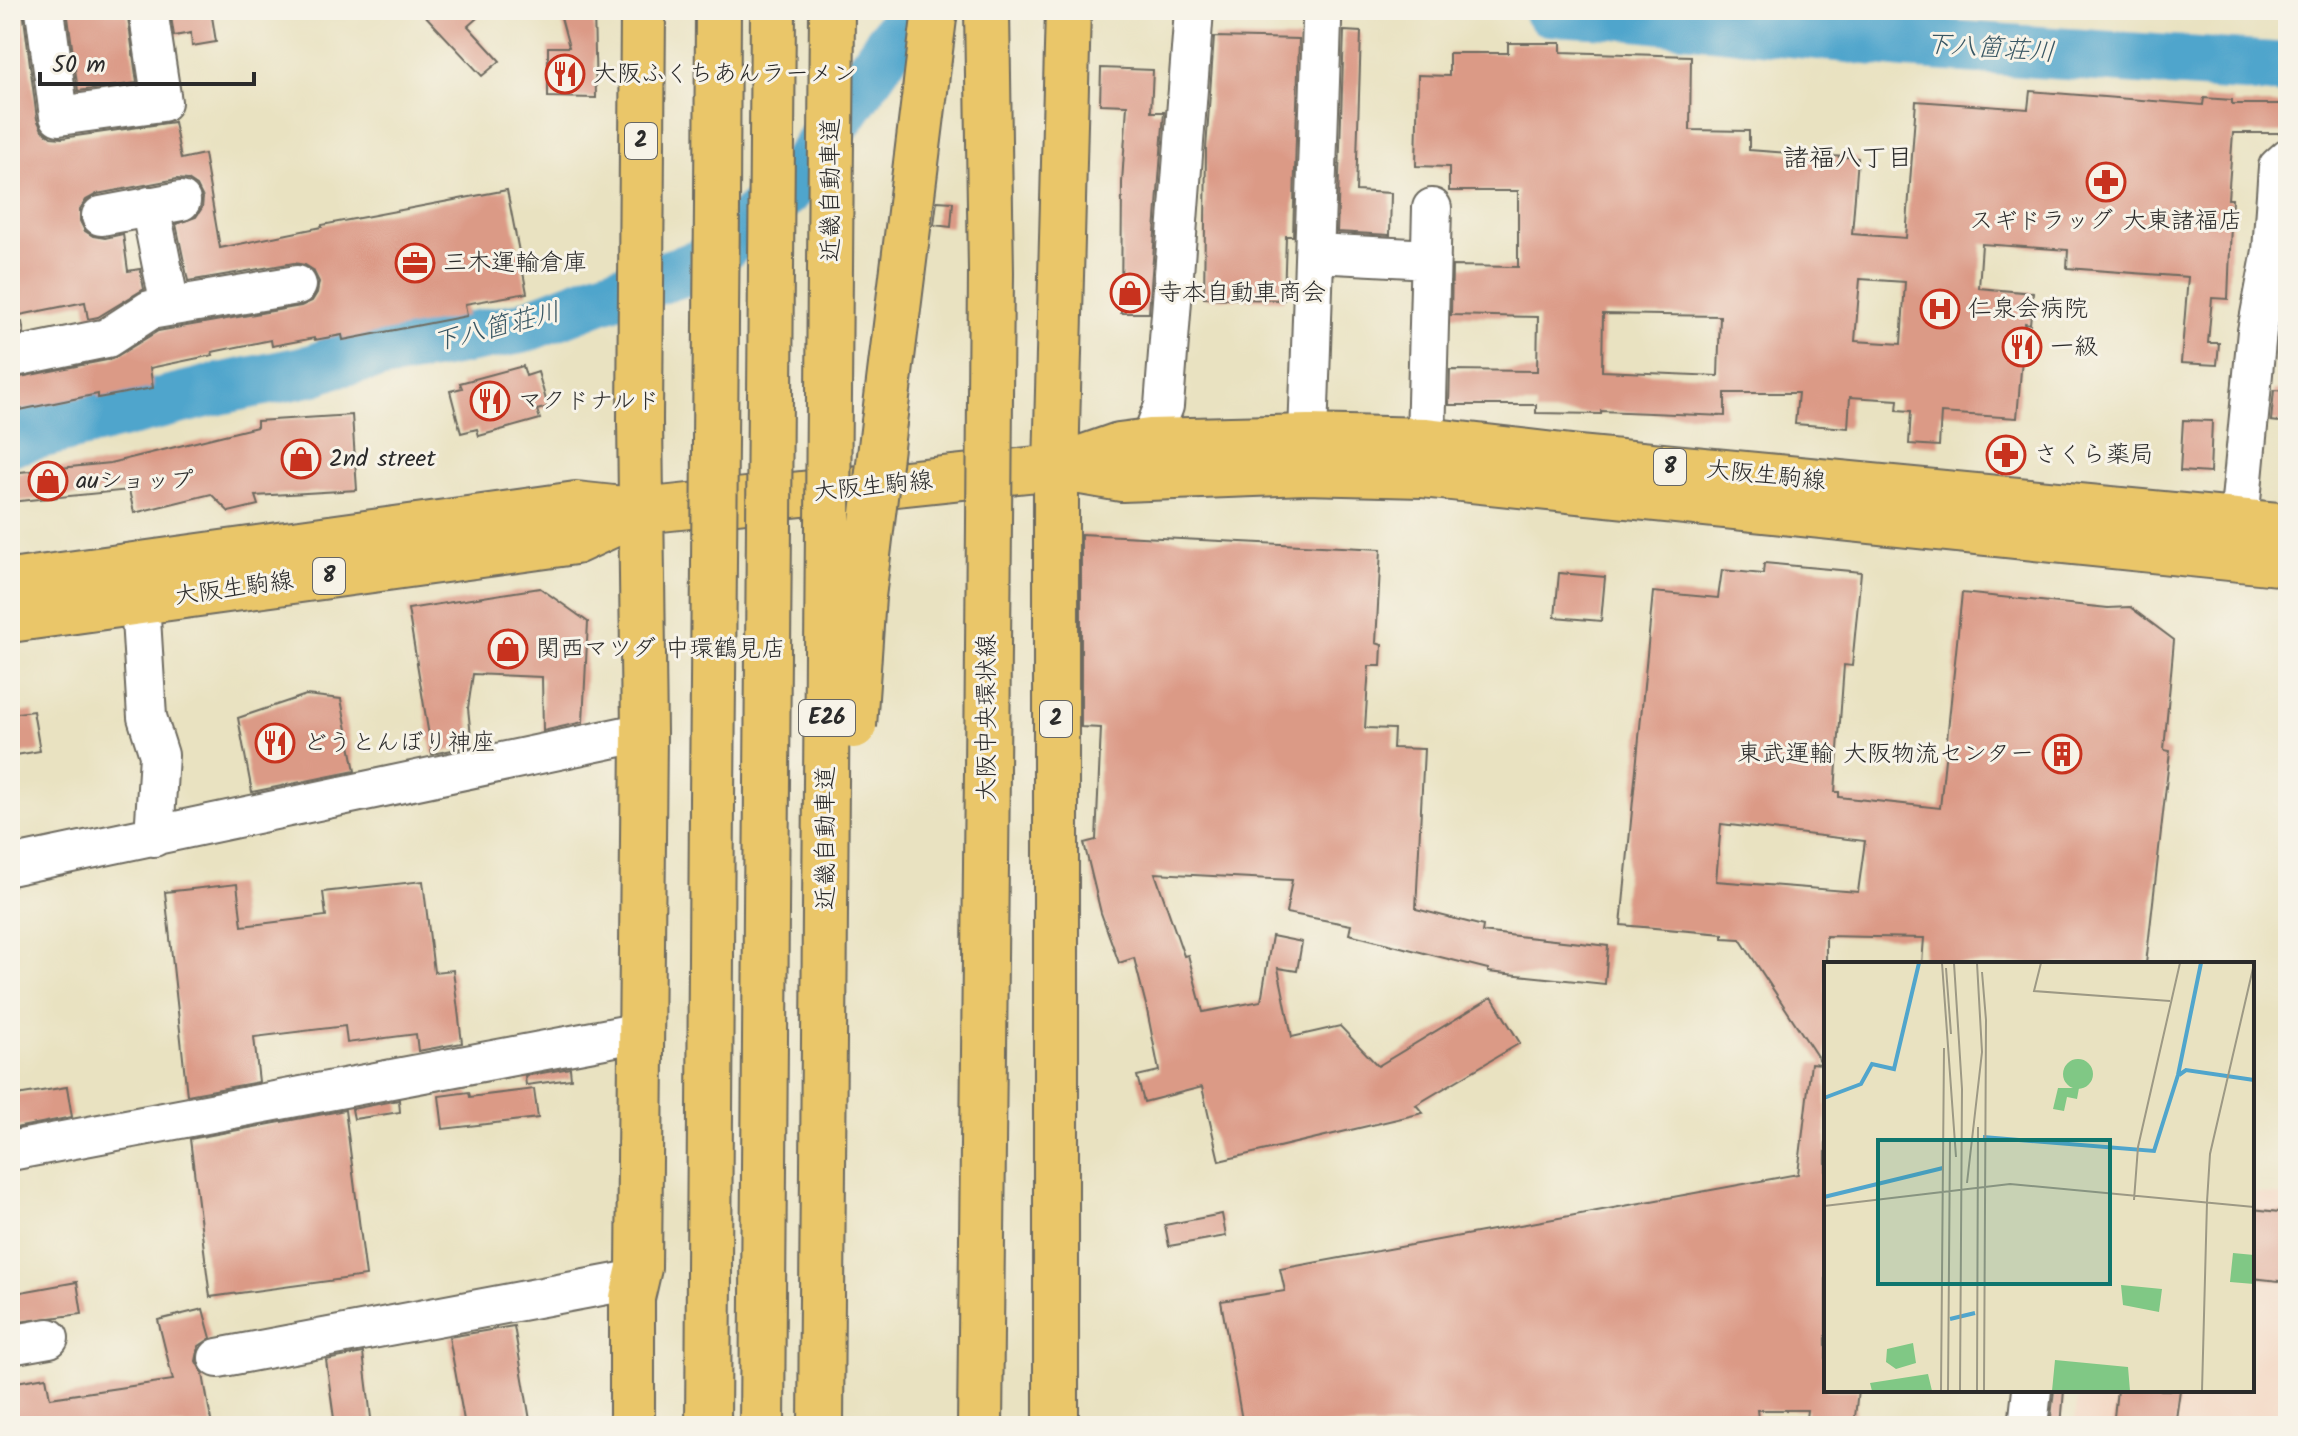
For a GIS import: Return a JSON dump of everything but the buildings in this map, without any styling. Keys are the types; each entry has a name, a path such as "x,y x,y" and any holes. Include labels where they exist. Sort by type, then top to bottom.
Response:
{"main road":[{"name":"2","path":"632,1426 632,1298 638,1279 644,732 640,292 643,10"},
{"path":"708,1426 718,10"},
{"path":"751,10 771,170"},
{"name":"E26","path":"762,1426 773,10"},
{"name":"近畿自動車道","path":"821,1426 832,10"},
{"path":"821,1426 837,1265 849,783 863,597 935,10"},
{"name":"大阪中央環状線","path":"980,1426 991,288 987,10"},
{"name":"2","path":"1056,1426 1056,467 1068,11"},
{"name":"大阪生駒線","path":"10,582 576,504 642,511 1056,467 1119,445 1150,441 1308,437 1426,440 2288,526"},
{"name":"大阪生駒線","path":"1056,467 1122,479 1305,472 1422,475 2288,564"},
{"name":"大阪生駒線","path":"10,620 575,542 642,511"},
{"path":"638,1279 650,1297 653,1426"},
{"path":"1033,1426 1057,1307"}],"street":[{"path":"45,10 59,116 162,102 148,10"},
{"path":"1150,441 1164,406 1194,14"},
{"path":"1308,437 1322,22"},
{"path":"2239,522 2271,372 2257,331 2280,251 2278,167 2288,158"},
{"path":"101,216 166,204 170,306"},
{"path":"1426,440 1432,208"},
{"path":"1315,253 1431,259"},
{"path":"10,358 107,338 150,310 297,285"},
{"path":"140,602 147,717 159,755 154,837"},
{"path":"10,866 644,732"},
{"path":"10,1151 641,1032"},
{"path":"218,1358 638,1279"},
{"path":"10,1345 49,1338"},
{"path":"2028,1426 2032,1392"}],"shaded area":[{"path":"2254,1193 2288,1196 2288,1426 2074,1426 2079,1392 2254,1392"}],"waterway":[{"name":"下八箇荘川","path":"10,440 219,389 313,370 334,362 521,328 598,298 701,265 792,185 913,10"},
{"name":"下八箇荘川","path":"1549,10 1614,13 1905,43 2288,69"}],"place":[{"name":"大阪ふくちあんラーメン","path":"565,74"},
{"name":"スギドラッグ 大東諸福店","path":"2106,182"},
{"name":"三木運輸倉庫","path":"415,263"},
{"name":"寺本自動車商会","path":"1130,293"},
{"name":"仁泉会病院","path":"1940,309"},
{"name":"一級","path":"2022,347"},
{"name":"マクドナルド","path":"490,401"},
{"name":"さくら薬局","path":"2006,455"},
{"name":"2nd street","path":"301,459"},
{"name":"auショップ","path":"48,481"},
{"name":"関西マツダ 中環鶴見店","path":"508,649"},
{"name":"どうとんぼり神座","path":"275,743"},
{"name":"東武運輸 大阪物流センター","path":"2062,754"}],"district":[{"name":"諸福八丁目","path":"1848,159"}]}
